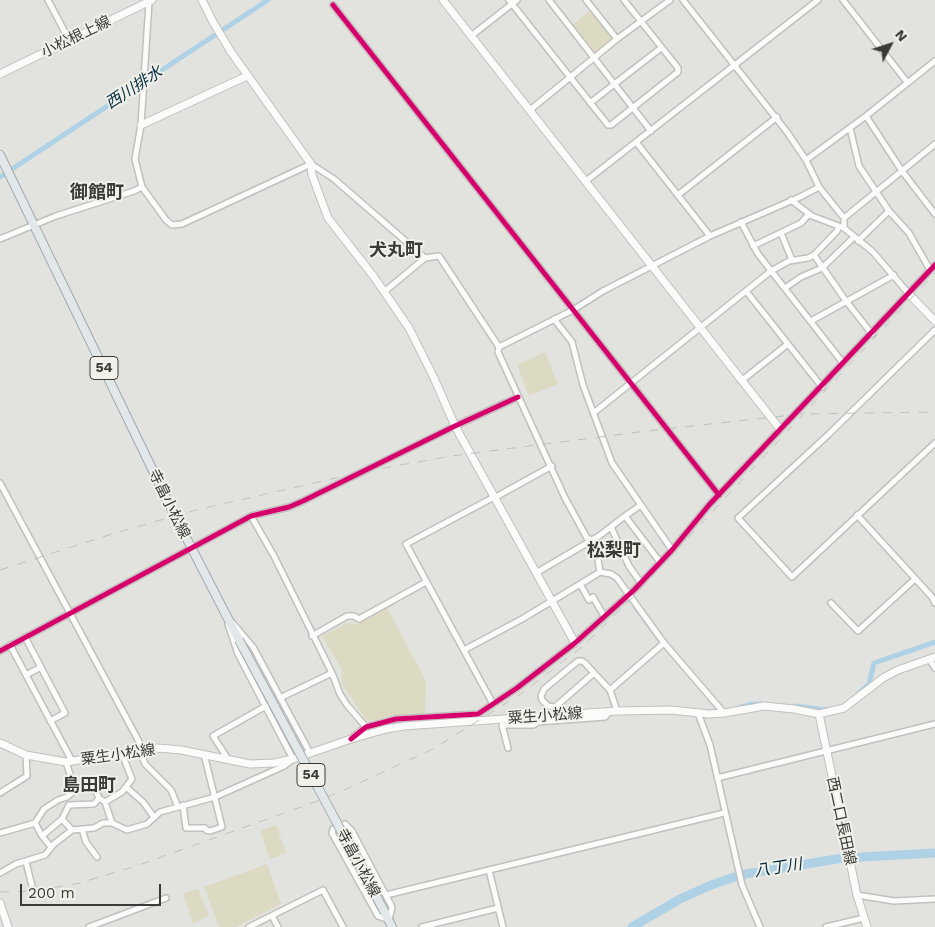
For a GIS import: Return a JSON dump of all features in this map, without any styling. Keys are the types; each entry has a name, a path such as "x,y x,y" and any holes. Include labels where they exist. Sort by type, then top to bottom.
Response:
{"main road":[{"name":"寺畠小松線","path":"0,155 191,549 391,924"}],"street":[{"path":"48,0 69,40"},
{"path":"202,0 231,52 311,164 334,179 425,258"},
{"path":"443,0 780,430"},
{"path":"548,0 651,131"},
{"path":"586,0 617,39"},
{"path":"471,36 513,1 590,103 608,125 611,125 678,72 678,68 624,0"},
{"path":"530,110 617,39 670,0"},
{"path":"683,0 776,117 806,160 819,187 844,218"},
{"path":"586,181 736,66 818,0"},
{"path":"843,0 907,82"},
{"path":"150,1 143,104 135,159 142,187 166,220 172,225 182,224 311,164"},
{"name":"小松根上線","path":"0,74 150,1"},
{"path":"333,5 719,495"},
{"path":"590,103 661,48"},
{"path":"806,160 866,116 935,60"},
{"path":"141,124 247,76"},
{"path":"866,116 902,171 935,214"},
{"path":"678,195 776,117"},
{"path":"850,128 859,166 889,211 909,233 930,270"},
{"path":"636,142 710,236"},
{"path":"596,411 771,271 792,260 808,258 814,254 841,227 844,218 935,144"},
{"path":"311,164 312,175 328,218 409,328 455,426 576,643"},
{"path":"0,239 56,216 142,187"},
{"path":"499,347 710,236 819,187"},
{"path":"791,200 809,214 841,227 874,252 909,294 935,321"},
{"path":"785,288 801,277 822,268 889,211"},
{"path":"753,246 801,223 809,214"},
{"path":"741,222 753,246 771,271 843,363"},
{"path":"781,233 792,260"},
{"path":"814,254 822,268 872,334"},
{"path":"384,292 425,258 439,256 499,347 498,352 552,466 565,498 587,538 593,539"},
{"path":"351,739 366,727 396,719 478,714 517,688 576,643 641,583 719,495 935,265"},
{"path":"811,321 894,275"},
{"path":"746,291 822,386"},
{"path":"554,319 572,342 584,385 612,463 672,550"},
{"path":"935,330 829,434 738,518 792,577 935,443"},
{"path":"741,381 788,344"},
{"path":"0,650 251,516 289,507 303,501 518,397"},
{"path":"493,704 406,544 552,466"},
{"path":"0,483 142,751 145,764 171,790 181,806 186,828 205,828 210,831 222,827 204,754"},
{"path":"536,573 599,536 641,505"},
{"path":"251,516 274,556 332,673 340,694 366,727"},
{"path":"625,516 660,562"},
{"path":"857,516 932,597 935,603"},
{"path":"611,527 628,566 641,583"},
{"path":"593,539 600,572"},
{"path":"464,650 600,572 611,574 617,578 664,643 724,713"},
{"path":"831,603 858,631 915,579"},
{"path":"312,636 347,616 354,616 358,619 426,582"},
{"path":"580,584 589,600 593,597 604,616"},
{"path":"0,873 16,864 45,855 51,847 72,830 94,828 103,823 112,823 127,830 147,824 160,812 215,797 284,766 293,759 238,654 227,623 228,619 233,621 253,647 310,753"},
{"path":"25,637 65,713 50,721"},
{"path":"610,690 664,643"},
{"path":"10,645 69,762 75,790"},
{"path":"932,658 935,668"},
{"name":"粟生小松線","path":"1,745 26,756 69,762 158,748 204,754 250,764 274,763 293,759 351,739 404,726 613,712 671,710 724,713 764,706 819,714 844,708 883,678 898,670 932,658"},
{"path":"508,748 502,725 533,725 538,722 605,717 613,712 610,690 585,662 578,661 544,689 541,696 542,700 548,706 555,707 594,673"},
{"path":"26,675 41,667"},
{"path":"280,698 332,673"},
{"path":"228,759 213,736 266,706"},
{"path":"698,712 710,745 742,885 760,927"},
{"name":"西二口長田線","path":"819,714 857,895 867,927"},
{"path":"717,778 935,724"},
{"path":"105,802 122,792 132,779 122,754"},
{"path":"0,792 27,776 26,756"},
{"path":"0,833 35,823 44,809 58,800 67,797 75,790 94,787 99,798 105,802 112,823"},
{"path":"126,787 143,802 154,818"},
{"path":"42,836 62,819 69,805 94,804 99,798"},
{"path":"386,895 724,812"},
{"path":"62,819 72,830"},
{"path":"35,823 51,847"},
{"path":"345,824 352,831 386,895 392,907 391,924 378,916 374,910 332,834 333,828 345,824"},
{"path":"82,829 86,842 97,857"},
{"path":"26,862 32,886"},
{"path":"489,870 503,927"},
{"path":"249,927 323,890 343,927"},
{"path":"857,895 894,901 935,899"},
{"path":"89,927 166,898"},
{"path":"0,903 8,927"},
{"path":"422,927 498,908"},
{"path":"272,916 278,927"},
{"path":"826,927 864,918"}],"shaded area":[{"path":"591,10 612,37 612,40 595,53 572,25"},
{"path":"545,352 558,384 529,396 517,365"},
{"path":"387,608 426,681 425,714 367,721 342,684 341,668 322,636 348,623 358,624"},
{"path":"276,825 286,853 270,859 261,833 262,830"},
{"path":"267,864 281,904 236,927 219,927 204,887"},
{"path":"198,889 209,916 193,923 183,893"}],"waterway":[{"name":"西川排水","path":"0,177 268,0"},
{"path":"633,607 654,636"},
{"path":"859,693 869,684 874,663 935,642"},
{"path":"741,707 762,704"},
{"path":"795,706 827,710"},
{"name":"八丁川","path":"632,927 680,899 740,875 843,858 935,853"}],"railway":[{"path":"0,892 34,891 80,883 139,865 315,802 433,749 519,695 582,647 631,599 935,273"},
{"path":"0,570 112,534 196,510 367,471 451,456 801,414 935,412"}],"cycle path":[{"path":"333,5 719,495"},
{"path":"351,739 366,727 396,719 478,714 517,688 575,643 634,590 672,550 709,505 935,265"},
{"path":"0,651 251,516 289,507 303,501 518,397"}],"district":[{"name":"御館町","path":"97,193"},
{"name":"犬丸町","path":"396,251"},
{"name":"松梨町","path":"614,551"},
{"name":"島田町","path":"89,786"}]}
